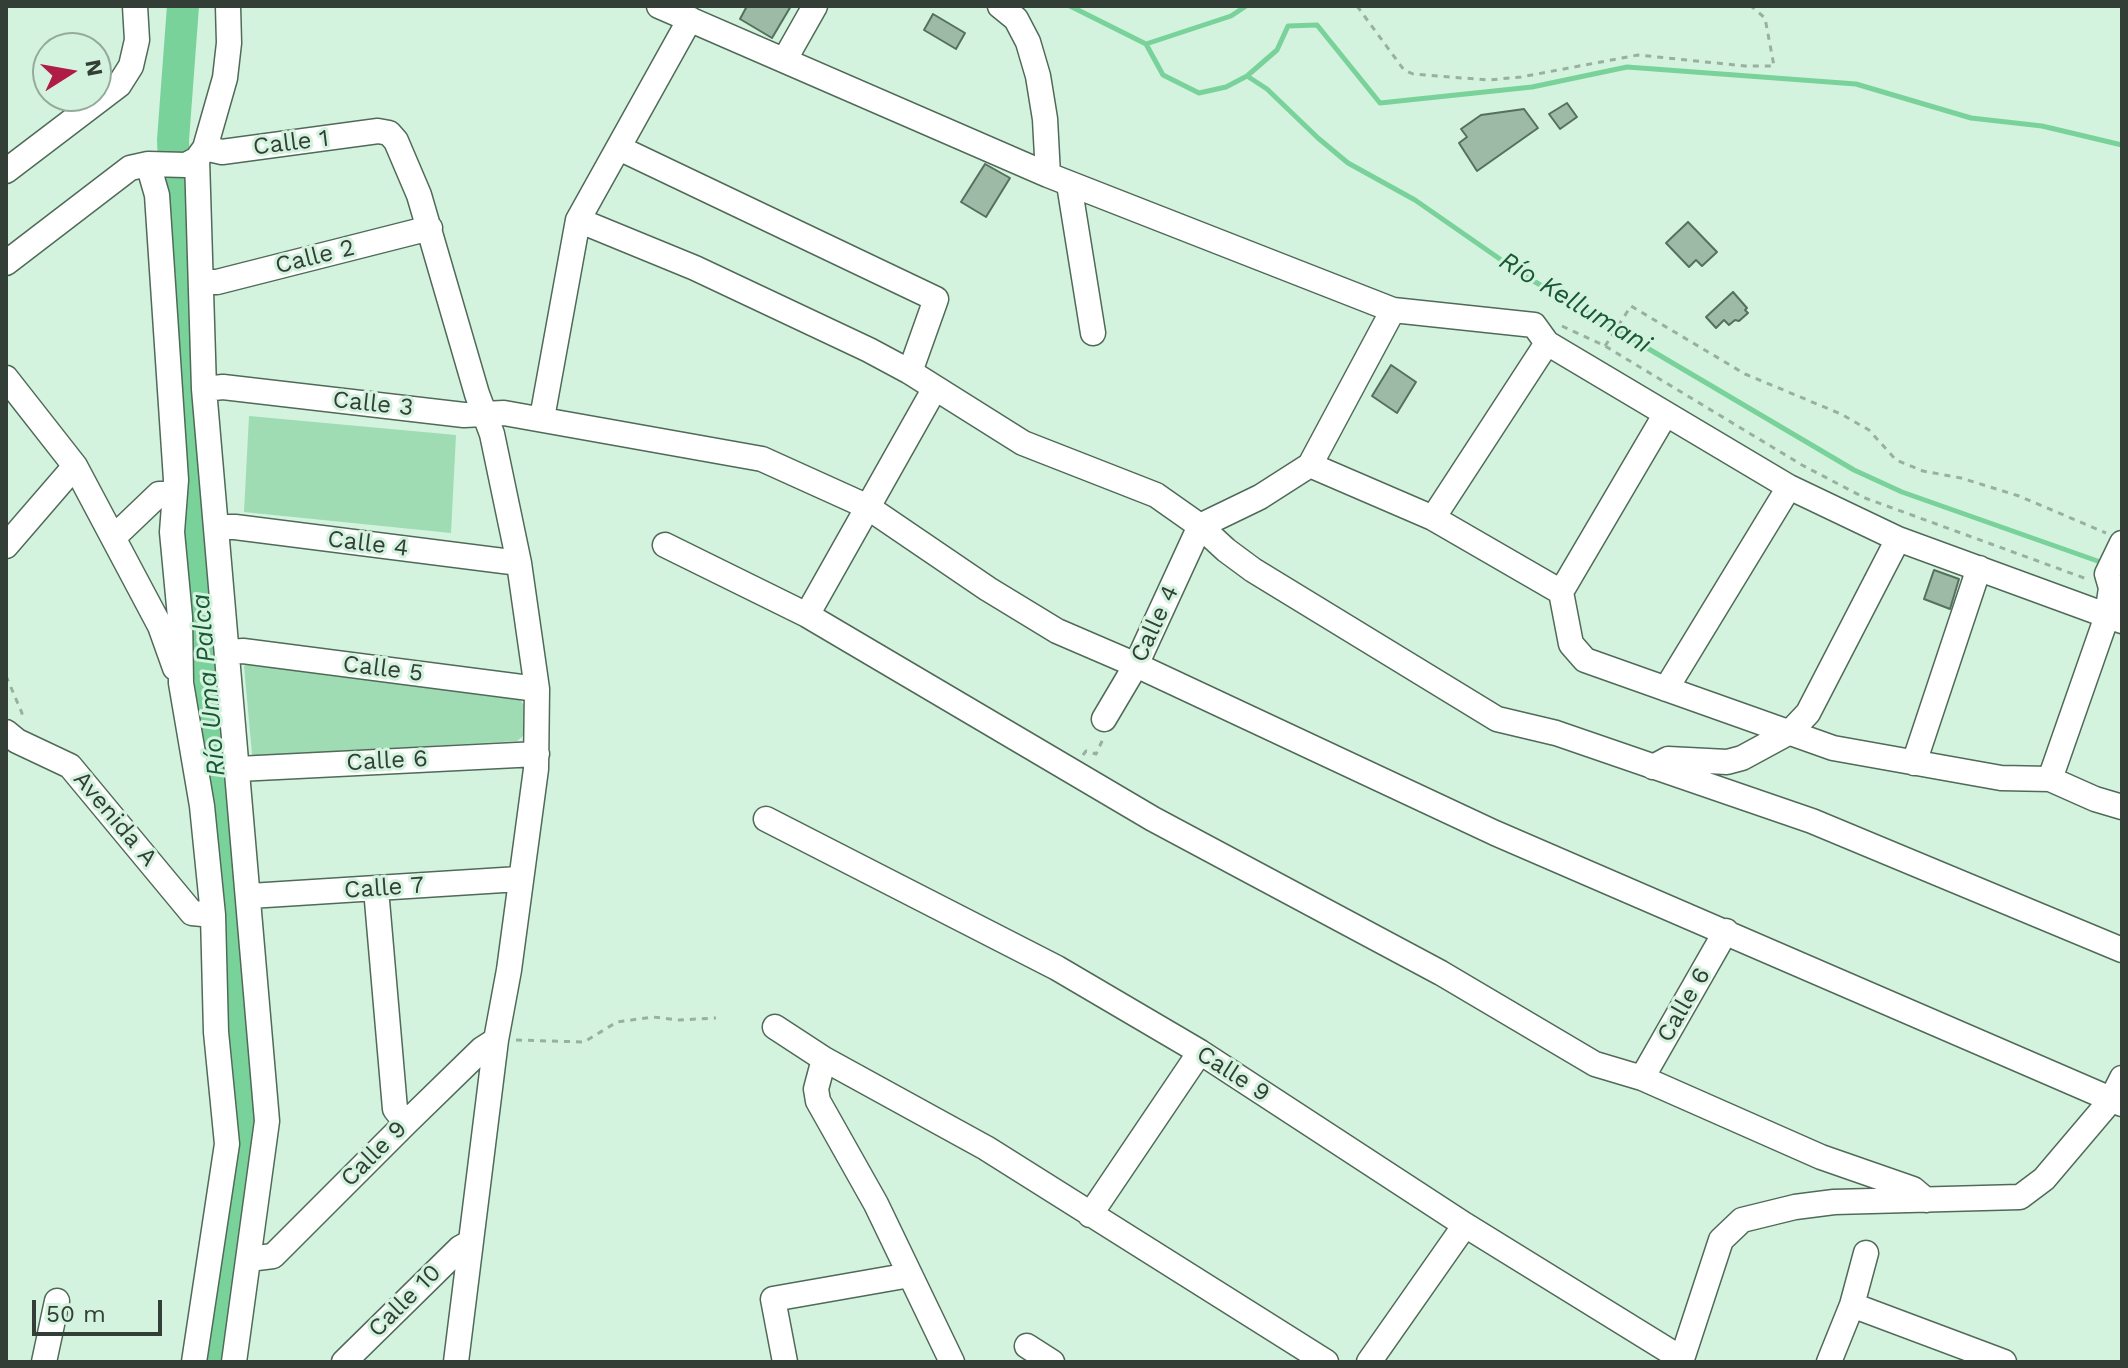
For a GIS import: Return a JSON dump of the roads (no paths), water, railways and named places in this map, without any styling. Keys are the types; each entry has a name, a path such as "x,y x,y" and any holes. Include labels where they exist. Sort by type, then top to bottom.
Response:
{"street":[{"path":"6,171 119,85 131,66 137,40 135,6"},
{"path":"194,1362 227,1144 216,1032 213,915 202,806 181,683 180,617 172,532 176,480 157,195 181,160 225,78 229,43 228,6"},
{"path":"785,59 815,6"},
{"path":"1000,6 1016,19 1028,42 1038,76 1093,333"},
{"path":"665,7 1059,180 1393,310 1541,334 1665,415 1789,487 1898,539 2115,618"},
{"path":"542,418 578,220 690,19"},
{"name":"Calle 1","path":"181,160 378,131 389,133 396,141 430,228"},
{"path":"619,148 936,299 910,372"},
{"path":"6,263 130,168 181,160"},
{"path":"181,160 201,282 204,389 267,1121 234,1362"},
{"path":"578,220 695,268 869,350 1023,443 1156,495 1253,570 1497,719 1556,733 1812,821 2122,950"},
{"path":"430,228 492,434 519,563 537,689 537,754 509,970 496,1040 456,1362"},
{"name":"Calle 2","path":"201,282 217,282 430,228"},
{"path":"1200,526 1260,497 1310,465 1393,310"},
{"path":"1433,518 1541,334"},
{"path":"6,378 75,466 160,626 181,683"},
{"name":"Calle 3","path":"204,389 223,387 464,415 504,413 762,459 866,506 988,589 1057,631 1495,833 2116,1102"},
{"path":"807,615 935,388"},
{"path":"1665,415 1561,592 1571,644 1585,660 1833,748 2001,778 2050,779 2122,807"},
{"path":"1310,465 1433,518 1561,592"},
{"path":"6,546 75,466"},
{"path":"1666,689 1789,487"},
{"path":"114,537 159,494 174,494"},
{"name":"Calle 4","path":"1104,719 1136,665 1200,526"},
{"name":"Calle 4","path":"217,527 519,563"},
{"path":"1653,767 1668,759 1727,762 1742,758 1790,732 1808,713 1898,539"},
{"path":"665,545 807,615 1153,819 1441,973 1595,1064 1642,1078 1821,1157 1913,1189 1926,1200"},
{"path":"2050,779 2115,618 2113,559"},
{"path":"1914,763 1979,568"},
{"name":"Calle 5","path":"229,652 243,651 537,689"},
{"name":"Avenida A","path":"11,736 70,766 192,913 213,915"},
{"name":"Calle 6","path":"238,769 537,754"},
{"name":"Calle 9","path":"766,819 1057,968 1200,1052 1681,1361"},
{"name":"Calle 7","path":"250,896 519,879"},
{"path":"376,889 395,1109 406,1123"},
{"name":"Calle 6","path":"1642,1078 1726,931"},
{"path":"775,1027 824,1059 986,1148 1326,1362"},
{"name":"Calle 9","path":"249,1259 273,1256 482,1049 496,1040"},
{"path":"1090,1215 1200,1052"},
{"path":"824,1059 816,1089 818,1101 876,1204 952,1362"},
{"path":"1681,1361 1721,1240 1742,1220 1795,1207 1834,1202 2020,1197 2044,1179 2116,1102 2122,1078"},
{"path":"1369,1362 1465,1225"},
{"name":"Calle 10","path":"344,1362 460,1248 469,1243"},
{"path":"1829,1362 1852,1305 1866,1253"},
{"path":"785,1362 773,1299 910,1275"},
{"path":"44,1362 57,1301"},
{"path":"1852,1305 2004,1362"},
{"path":"1027,1346 1052,1362"}],"waterway":[{"name":"Río Uma Palca","path":"183,6 173,140 183,380 245,1112 213,1362"},
{"name":"Río Kellumani","path":"1070,6 1146,44 1163,75 1199,93 1226,87 1247,76 1267,89 1348,163 1415,200 1520,273 1854,470 1902,492 2106,564"},
{"path":"1146,44 1231,16 1246,6"},
{"path":"1247,76 1277,50 1288,26 1317,25 1380,103 1532,87 1627,67 1856,84 1971,118 2042,126 2122,145"}]}
